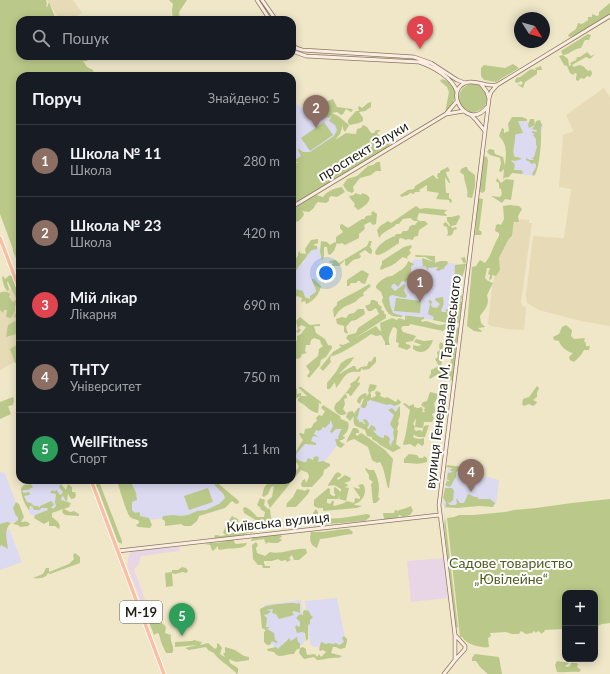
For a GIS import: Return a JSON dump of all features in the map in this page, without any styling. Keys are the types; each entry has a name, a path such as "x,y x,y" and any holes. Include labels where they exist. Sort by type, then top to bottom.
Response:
{"highway":[{"path":"0,238 16,280"},
{"name":"М-19","path":"93,484 164,674"}],"main road":[{"path":"257,0 267,16"},
{"path":"262,0 273,16"},
{"path":"488,99 492,90 497,85 610,16"},
{"path":"296,48 302,50 342,53 398,55 419,61 443,74 465,83"},
{"path":"296,53 306,56 419,61"},
{"path":"341,58 342,53"},
{"path":"443,74 453,84 457,92"},
{"path":"485,131 470,114 464,111 457,101 457,92 460,86 471,81 490,86 497,85"},
{"path":"470,114 481,113 488,105 487,92 481,84"},
{"name":"проспект Злуки","path":"296,205 446,114 457,101"},
{"name":"вулиця Генерала М. Тарнавського","path":"455,660 455,635 439,515 439,505 488,105"},
{"name":"проспект Злуки","path":"446,114 464,111"},
{"name":"Київська вулиця","path":"118,551 439,515"},
{"path":"444,674 465,649 464,644 455,635"},
{"path":"462,653 458,653 455,648 457,644 464,644"}],"shaded area":[{"path":"47,0 73,0 82,13 77,16 57,16"},
{"path":"604,88 610,97 610,326 581,321 539,310 527,303 526,295 533,236 564,238 571,189 559,187 563,135 574,131 566,115"},
{"path":"296,104 304,109 330,112 342,121 340,134 303,162 296,162"},
{"path":"513,120 543,124 535,176 505,172"},
{"path":"520,219 529,220 529,223 532,223 521,302 522,306 526,307 524,330 508,329 491,326 488,324 492,287 502,245 512,237 515,221 519,221"},
{"path":"307,246 322,248 317,291 310,298 296,295 296,262 304,263"},
{"path":"413,260 458,264 452,322 393,315 380,290 408,274"},
{"path":"14,287 16,293 16,361 0,370 0,292"},
{"path":"366,398 398,405 393,446 388,446 351,417"},
{"path":"327,412 346,426 345,435 314,475 296,462 296,454"},
{"path":"448,468 499,480 496,504 445,508 443,504"},
{"path":"0,472 5,473 22,519 0,527"},
{"path":"34,484 61,484 69,505 37,517 30,514 21,489"},
{"path":"120,484 217,484 229,496 224,504 184,517 145,520 131,513"},
{"path":"9,529 22,562 0,570 0,533"},
{"path":"179,547 180,551 141,556 139,564 134,569 150,614 146,615 127,565 129,555 132,551"},
{"path":"444,558 448,598 411,602 407,561"},
{"path":"337,598 346,643 314,647 310,644 305,601"},
{"path":"301,600 305,641 302,645 274,649 273,644 269,644 264,605"}],"green space":[{"path":"0,0 46,0 46,7 49,2 54,16 16,16 16,60 88,60 83,61 93,72 16,72 16,258 0,214"},
{"path":"169,0 187,0 179,12 180,16 173,16 173,4"},
{"path":"610,3 610,15 575,35 570,37 568,36 576,29 578,23 582,24 588,20 588,17 592,17 592,14 597,16 599,15 599,12"},
{"path":"588,34 591,35 589,40 585,40 581,48 563,55 561,51"},
{"path":"587,52 591,56 595,54 590,59 586,57 572,65 574,67 579,65 583,66 588,71 591,70 592,74 590,77 587,76 584,79 581,78 578,81 576,80 577,74 575,73 573,75 570,73 567,66 564,65 559,56 563,55 568,59 569,66 571,65 570,63 576,60 577,57 580,57"},
{"path":"513,64 519,68 496,82 484,80 481,76 481,68 484,65 505,68"},
{"path":"541,66 542,70 537,70 537,74 525,82 523,88 517,84 521,85 523,83 521,81 517,83 515,82 516,78 520,77 531,69 536,70 535,68"},
{"path":"442,79 452,85 455,94 452,104 445,113 449,92 447,87 440,81"},
{"path":"473,84 483,88 487,98 483,108 473,112 463,108 459,98 463,88"},
{"path":"333,99 337,107 353,110 351,112 346,109 341,115 337,112 332,113 349,125 345,132 343,125 340,134 335,140 346,133 356,134 357,129 361,128 363,125 367,127 371,133 374,133 376,130 381,130 377,133 384,142 387,140 390,143 389,147 297,202 296,163 299,163 296,162 296,159 301,156 298,150 310,152 334,136 337,130 335,125 329,121 332,115 329,118 319,119 318,114 311,113 309,111 310,108"},
{"path":"371,102 371,107 365,111 359,112 363,118 363,121 350,125 348,123 348,120 356,111 359,111 359,106 362,108"},
{"path":"512,117 522,117 527,119 527,121 518,121 523,133 515,135 514,155 515,157 522,159 515,161 511,160 515,165 514,170 521,170 523,172 522,174 512,173 509,177 504,178 503,180 504,169 501,172 499,171 501,163 500,158 490,155 487,152 489,149 494,150 495,154 503,157 505,166 505,146 499,136 502,128 504,129 504,133 509,131 508,124"},
{"path":"530,119 534,119 535,125 529,128 528,125"},
{"path":"540,120 542,125 540,152 536,173 534,176 532,174 536,165 535,163 531,164 526,160 526,158 534,160 532,158 534,157 537,147 536,139 533,135 535,134 532,133 532,131 537,132 536,130 532,129 536,121"},
{"path":"324,122 333,135 310,151 301,138"},
{"path":"484,156 487,157 488,160 485,191 482,193 479,191 482,160"},
{"path":"380,162 381,171 376,171 371,175 360,178 353,187 354,191 352,193 347,191 343,185 347,179 357,176 368,166"},
{"path":"448,167 450,171 446,173 450,183 445,177 446,193 449,193 449,198 452,200 451,203 449,200 436,199 439,193 427,191 427,185 419,190 420,192 415,192 414,194 410,193 401,197 400,195 408,190 414,189 415,186 433,175 437,179 439,178 437,177 438,173"},
{"path":"467,167 468,170 475,175 475,187 472,198 467,197 464,175 460,172 461,169"},
{"path":"497,178 501,183 506,179 514,180 511,200 505,199 502,203 491,196 500,197 502,194 501,189 499,188 499,183 496,181"},
{"path":"342,187 345,192 337,197 331,196 329,201 326,203 318,202 309,212 302,211 304,214 302,218 296,222 296,208 316,195 323,197 331,190"},
{"path":"355,193 361,195 362,193 369,197 369,202 358,210 354,206 355,204 349,196 354,195"},
{"path":"478,198 483,199 479,230 482,232 481,235 475,235"},
{"path":"416,206 420,209 447,210 444,213 447,215 419,213 417,219 419,221 425,221 428,224 419,230 418,236 414,237 413,240 401,238 399,239 399,243 385,252 376,255 375,252 383,242 396,234 401,234 403,231 407,231 409,227 415,225 418,221 414,221 410,218 403,219 399,224 396,224 379,238 377,230 380,226 388,221 391,223"},
{"path":"503,206 519,206 522,209 518,216 519,222 514,222 512,236 508,240 499,258 500,270 496,276 492,275 492,278 489,281 490,275 488,274 490,268 487,268 485,278 488,281 493,283 487,295 488,302 480,316 481,323 485,327 478,328 482,331 481,332 474,331 467,326 472,267 476,266 480,260 485,263 487,260 499,236 499,233 495,231 496,225 501,225 504,219"},
{"path":"373,211 377,214 376,224 373,225 370,222 364,225 365,229 359,234 359,238 345,245 342,243 337,243 334,251 330,255 328,254 327,247 324,247 324,256 322,261 320,251 321,241 327,242 330,245 335,242 336,243 336,237 343,232 340,225 342,224 348,228 364,219 366,216 372,215 371,213"},
{"path":"459,215 460,217 456,225 451,226 452,228 456,227 457,229 454,230 452,235 447,236 447,227 443,224 446,222 450,226 447,221 447,217"},
{"path":"318,239 318,243 313,245 317,246 317,249 312,250 307,255 296,271 296,258 298,253 300,251 300,253 306,254 305,249 311,240"},
{"path":"369,241 372,241 370,247 372,253 370,254 365,250 359,254 361,256 360,258 353,260 347,266 345,265 345,260 339,266 331,266 333,263 329,262 330,261 336,260 339,263 367,246"},
{"path":"411,245 412,247 409,250 411,253 407,257 408,259 403,257 392,265 381,270 380,268 382,261 404,247"},
{"path":"416,255 435,256 435,263 440,261 448,262 444,269 439,271 436,270 438,267 428,268 428,270 425,266 423,267 422,258 434,262 425,257 416,257"},
{"path":"465,257 466,262 464,264 461,258"},
{"path":"408,261 414,264 411,267 411,273 406,282 402,281 398,287 393,284 391,287 395,291 404,284 404,291 407,296 405,298 392,295 389,297 393,313 403,316 394,316 389,314 387,311 382,301 383,297 381,292 376,288 376,286 383,279 402,270"},
{"path":"466,264 464,272 458,287 455,265"},
{"path":"362,270 369,274 365,284 358,281 347,286 347,280"},
{"path":"423,271 427,273 425,282 427,286 419,289 418,282 409,278 420,276 420,272"},
{"path":"10,275 14,279 16,283 16,298 8,282 9,289 8,291 6,289 3,283 3,276 5,279"},
{"path":"312,279 314,279 321,286 316,297 306,304 305,301 301,302 302,298 296,297 296,289 303,291 305,297 310,299 310,296 316,292"},
{"path":"369,284 371,286 363,293 364,296 342,308 334,317 333,309 337,305 337,302"},
{"path":"7,292 10,294 9,297 13,302 16,300 15,311 11,318 6,317 7,310 4,310 3,313 0,310 0,293"},
{"path":"452,293 454,293 455,296 461,294 461,300 458,301 455,298 453,301 451,299"},
{"path":"443,297 444,304 441,310 442,312 447,312 445,310 452,304 452,310 456,313 459,312 458,301 461,301 462,303 459,323 447,323 433,320 434,317 428,314 430,304 428,300 432,301 432,307 437,308 440,304 435,300 436,298"},
{"path":"396,298 421,301 420,313 394,311"},
{"path":"371,300 378,302 378,304 382,307 381,310 384,311 386,315 386,318 355,338 376,326 381,332 380,323 392,318 397,320 399,318 405,320 405,316 424,317 424,319 421,320 422,322 426,321 439,325 447,324 448,326 443,331 410,324 409,326 403,326 401,328 403,332 416,336 413,341 406,342 406,344 410,345 411,347 407,350 398,347 399,343 396,342 396,328 393,327 390,334 390,345 385,345 381,335 376,336 371,334 345,351 331,356 331,362 323,371 320,368 333,352 341,347 339,344 343,345 350,342 346,338 348,335 356,333 358,328 379,314 376,308 368,311 365,306 370,304"},
{"path":"358,309 364,309 365,314 356,320 351,321 346,327 348,334 344,332 344,326 337,324 336,319 342,317 346,318 349,314 354,313"},
{"path":"300,317 310,325 320,324 320,326 314,326 316,333 325,339 328,345 332,346 326,357 321,360 320,365 309,378 307,376 310,372 306,366 318,356 319,349 323,346 320,340 314,338 311,340 310,345 306,345 305,351 307,353 302,354 301,357 296,359 297,336 301,334 306,327 301,325 298,328 301,330 298,333 296,332 298,329 296,321"},
{"path":"16,321 16,334 6,337 8,325"},
{"path":"566,325 572,330 571,336 574,339 585,338 584,341 586,346 590,346 589,350 584,350 574,362 570,360 569,357 573,353 564,348 559,341 554,340 553,337 559,334 562,327"},
{"path":"453,328 459,328 456,345 456,362 454,364 453,379 450,381 448,378 456,334 453,331"},
{"path":"416,339 424,341 433,340 428,349 420,352 413,349 413,345 422,345 414,342"},
{"path":"440,342 444,344 441,367 443,370 440,378 438,374 430,379 429,377 431,370 439,366 435,359 438,357 437,352 440,350"},
{"path":"16,345 16,363 15,363 10,349"},
{"path":"354,357 339,374 353,366 355,366 357,370 361,367 367,366 369,361 371,362 374,357 376,357 376,362 369,369 363,370 362,368 360,372 351,372 343,378 336,388 335,382 330,389 327,389 327,383 341,363"},
{"path":"360,376 357,382 360,384 351,396 348,393 345,394 347,398 344,399 345,404 343,409 346,414 338,414 334,408 336,403 351,386 350,384"},
{"path":"370,384 377,386 374,391 370,393 371,398 376,396 375,392 377,391 381,393 380,396 385,398 387,397 396,402 398,399 401,402 400,404 394,406 370,400 367,402 365,408 362,408 361,406 364,398 360,404 357,400 365,393 367,394 366,397 367,396 369,393 368,390"},
{"path":"537,386 539,388 537,397 533,400 537,402 536,404 533,406 529,404 524,406 522,404 523,399 529,397"},
{"path":"298,387 301,387 321,402 321,404 318,403 318,413 313,412 298,401 301,396 307,396"},
{"path":"296,388 297,394 301,393 301,396 296,398"},
{"path":"430,392 438,394 434,404 436,412 432,414 434,418 432,422 424,422 423,428 415,427 414,429 416,431 420,430 422,432 424,426 429,425 425,437 413,436 414,438 424,438 424,444 422,446 418,443 415,447 410,444 404,445 410,410 403,404 405,403 409,406 414,404 414,407 422,407 422,412 425,412 425,408 421,405 423,402 427,401","holes":["416,418 415,427 413,424"]},
{"path":"13,397 14,400 13,405 8,406 11,414 0,419 0,402"},
{"path":"323,405 340,416 341,419 348,422 348,430 342,436 345,438 339,440 345,444 341,448 337,446 335,439 339,439 338,437 341,429 336,429 332,433 330,432 333,426 330,420 330,423 325,428 322,427 319,431 316,430 314,434 318,437 313,436 311,441 316,443 316,445 305,444 296,455 296,451 303,440 299,434 304,434 305,429 311,428 317,421 316,418 319,415 322,416 325,411 321,408"},
{"path":"399,406 400,416 398,421 396,444 401,448 393,452 380,445 372,439 372,437 367,436 365,430 355,426 354,416 350,421 346,417 348,412 353,411 354,414 358,408 360,408 357,419 359,422 366,424 363,421 364,419 367,420 369,424 367,428 369,429 371,425 375,427 376,431 373,430 375,433 382,438 384,438 384,435 388,436 390,439 389,443 392,447 391,444 394,439 394,430 390,424 394,415 388,410 392,408 396,412"},
{"path":"353,428 359,430 359,433 356,433 357,436 361,433 363,434 385,450 393,459 389,488 382,465 380,462 377,463 372,460 368,447 354,439 346,442"},
{"path":"409,454 417,455 419,458 423,458 424,456 427,458 427,462 418,464 404,463 404,459"},
{"path":"317,456 319,458 318,462 323,461 330,464 330,466 324,470 323,475 312,487 302,487 302,481 305,479 306,483 309,477 308,473 301,470 296,476 296,470 299,467 296,463 296,457 303,462 306,462 308,458 313,460 314,457"},
{"path":"447,465 471,469 459,469 463,471 462,474 458,471 456,472 456,477 450,487 445,485 447,481 450,481 447,479 448,473 453,472 450,470 452,468 446,467"},
{"path":"366,468 369,470 374,470 378,480 378,497 380,499 376,503 373,503 371,484 373,482 369,479 369,475 365,469"},
{"path":"338,472 341,476 337,478 338,480 345,475 351,478 350,481 344,483 348,486 344,487 349,488 346,501 339,499 340,495 338,499 327,499 327,503 330,504 333,500 333,505 335,506 347,501 354,503 355,498 360,499 360,497 353,487 359,489 360,488 358,485 363,484 365,490 364,496 360,501 354,504 362,506 357,508 323,511 323,508 314,506 314,500 328,488 330,489 330,494 333,496 336,495 334,493 335,487 341,492 341,489 336,486 328,486 335,474"},
{"path":"31,484 33,487 22,491 24,493 29,492 30,494 24,496 27,502 40,508 40,506 51,501 54,505 51,507 53,509 56,506 56,494 50,493 52,490 57,490 61,495 63,492 59,487 61,484 66,490 68,484 72,487 72,492 75,492 76,495 75,498 71,499 68,494 67,501 62,496 61,500 71,503 69,507 64,509 70,512 74,511 79,514 79,516 65,515 62,512 63,509 52,513 52,517 60,526 59,529 55,526 49,526 49,521 44,524 34,518 35,515 48,510 47,508 41,508 40,510 34,510 32,506 30,506 29,510 27,508 23,499 21,488 24,485"},
{"path":"100,484 122,544 118,542 96,485"},
{"path":"118,484 132,484 137,500 132,502 132,510 135,513 139,512 140,516 149,518 152,525 150,528 138,527 136,525 139,521 130,517"},
{"path":"214,484 219,484 239,501 239,503 236,504 232,501 225,508 199,516 197,521 191,526 184,526 181,524 165,526 165,521 162,519 163,516 188,515 197,511 206,510 219,504 225,498"},
{"path":"267,484 290,484 270,508 267,501 272,497 274,486 271,487 268,494 264,497 262,496 264,488"},
{"path":"208,488 213,502 189,510 184,496"},
{"path":"445,488 452,488 454,491 453,500 450,503 447,502 450,505 457,504 456,498 460,503 464,503 468,494 478,497 478,499 490,499 495,503 493,507 445,507 446,502 443,498"},
{"path":"297,489 304,491 308,489 310,490 296,507 286,507 287,503 293,497"},
{"path":"260,498 265,500 264,505 270,509 271,518 277,522 276,524 271,524 267,521 264,522 263,519 259,522 244,513 243,508 245,507 252,511 257,517 264,517 265,512 257,505"},
{"name":"Садове товариство „Ювілейне“","path":"610,499 610,623 598,626 598,590 562,590 562,629 544,630 545,631 541,634 538,631 536,633 534,631 526,634 521,631 519,634 506,632 490,633 491,636 488,638 489,647 485,647 489,648 474,645 460,637 447,518 459,515 505,512"},
{"path":"16,502 19,504 24,517 21,522 28,522 30,524 28,526 20,527 13,524 18,520 13,508"},
{"path":"411,506 413,511 410,515 403,517 399,515 398,517 388,520 384,519 383,513 394,513 395,510 399,511"},
{"path":"316,509 318,512 318,518 320,519 342,518 367,514 370,515 370,517 365,521 314,526 313,513"},
{"path":"232,516 238,519 239,524 228,535 233,532 236,534 243,533 248,530 252,531 253,533 247,533 243,536 215,538 214,536 216,535 226,535 223,533"},
{"path":"445,517 458,628 456,627 444,526"},
{"path":"7,522 11,523 6,532 8,549 1,545 0,547 0,524"},
{"path":"349,529 353,532 352,534 320,539 317,548 313,546 311,542 311,532"},
{"path":"280,534 282,537 279,538 282,540 278,543 269,542 266,544 264,539 251,541 252,538"},
{"path":"234,540 236,544 247,543 242,547 220,550 218,549 218,546 213,551 210,545 205,544 223,542"},
{"path":"256,542 258,545 256,548 257,553 265,556 270,552 279,553 297,549 306,549 307,553 299,560 294,560 292,555 289,558 291,560 287,562 286,560 281,561 278,559 264,561 265,566 270,566 270,568 263,568 262,565 258,565 253,559 252,545"},
{"path":"75,553 80,557 80,563 50,574 48,573 42,578 33,578 43,574 46,568 49,568 49,572 69,564 74,559 73,555"},
{"path":"182,567 186,568 188,571 186,573 172,573 173,586 166,587 165,573 172,572 172,570 178,570"},
{"path":"291,603 300,604 300,613 294,611 292,612 294,615 279,619 276,614 272,613 273,609 266,610 271,611 264,615 267,618 266,627 270,627 267,629 274,633 275,640 278,642 276,643 272,641 270,645 267,645 264,642 264,632 266,630 262,628 260,609 271,605"},
{"path":"304,610 309,611 313,617 308,625 308,639 306,641 305,633 297,633 295,627 297,625 298,627 300,626 300,622 296,618 300,614 303,615"},
{"path":"153,618 160,619 166,627 165,633 171,635 173,649 172,653 166,653 159,634 157,633 154,635 149,622 150,619 152,621"},
{"path":"344,636 347,639 345,648 340,649 333,647 331,653 342,656 338,658 317,660 314,657 304,659 299,653 300,648 303,647 306,649 307,655 315,654 317,657 319,654 321,657 326,652 323,650 320,651 319,649 321,642 326,644 336,643 339,645 344,642 342,638"},
{"path":"297,637 298,642 300,643 300,648 296,650 294,654 280,656 274,652 268,651 267,649 276,647 278,649 289,638 291,641"},
{"path":"194,640 202,642 200,645 208,643 215,649 217,647 217,643 219,644 222,648 220,654 225,657 223,653 225,653 225,647 249,657 249,660 236,662 229,659 230,663 238,668 237,674 206,647 189,650 185,648 197,645 175,647 175,642"},
{"path":"475,654 499,657 502,674 488,674 476,661 472,661"},
{"path":"557,661 569,663 565,666 567,667 570,666 571,663 577,663 577,667 581,670 579,672 557,672 555,665"}],"place":[{"name":"Мій лікар","path":"420,49"},
{"name":"Школа № 23","path":"316,128"},
{"name":"Школа № 11","path":"420,302"},
{"name":"ТНТУ","path":"471,492"},
{"name":"WellFitness","path":"182,636"}]}
